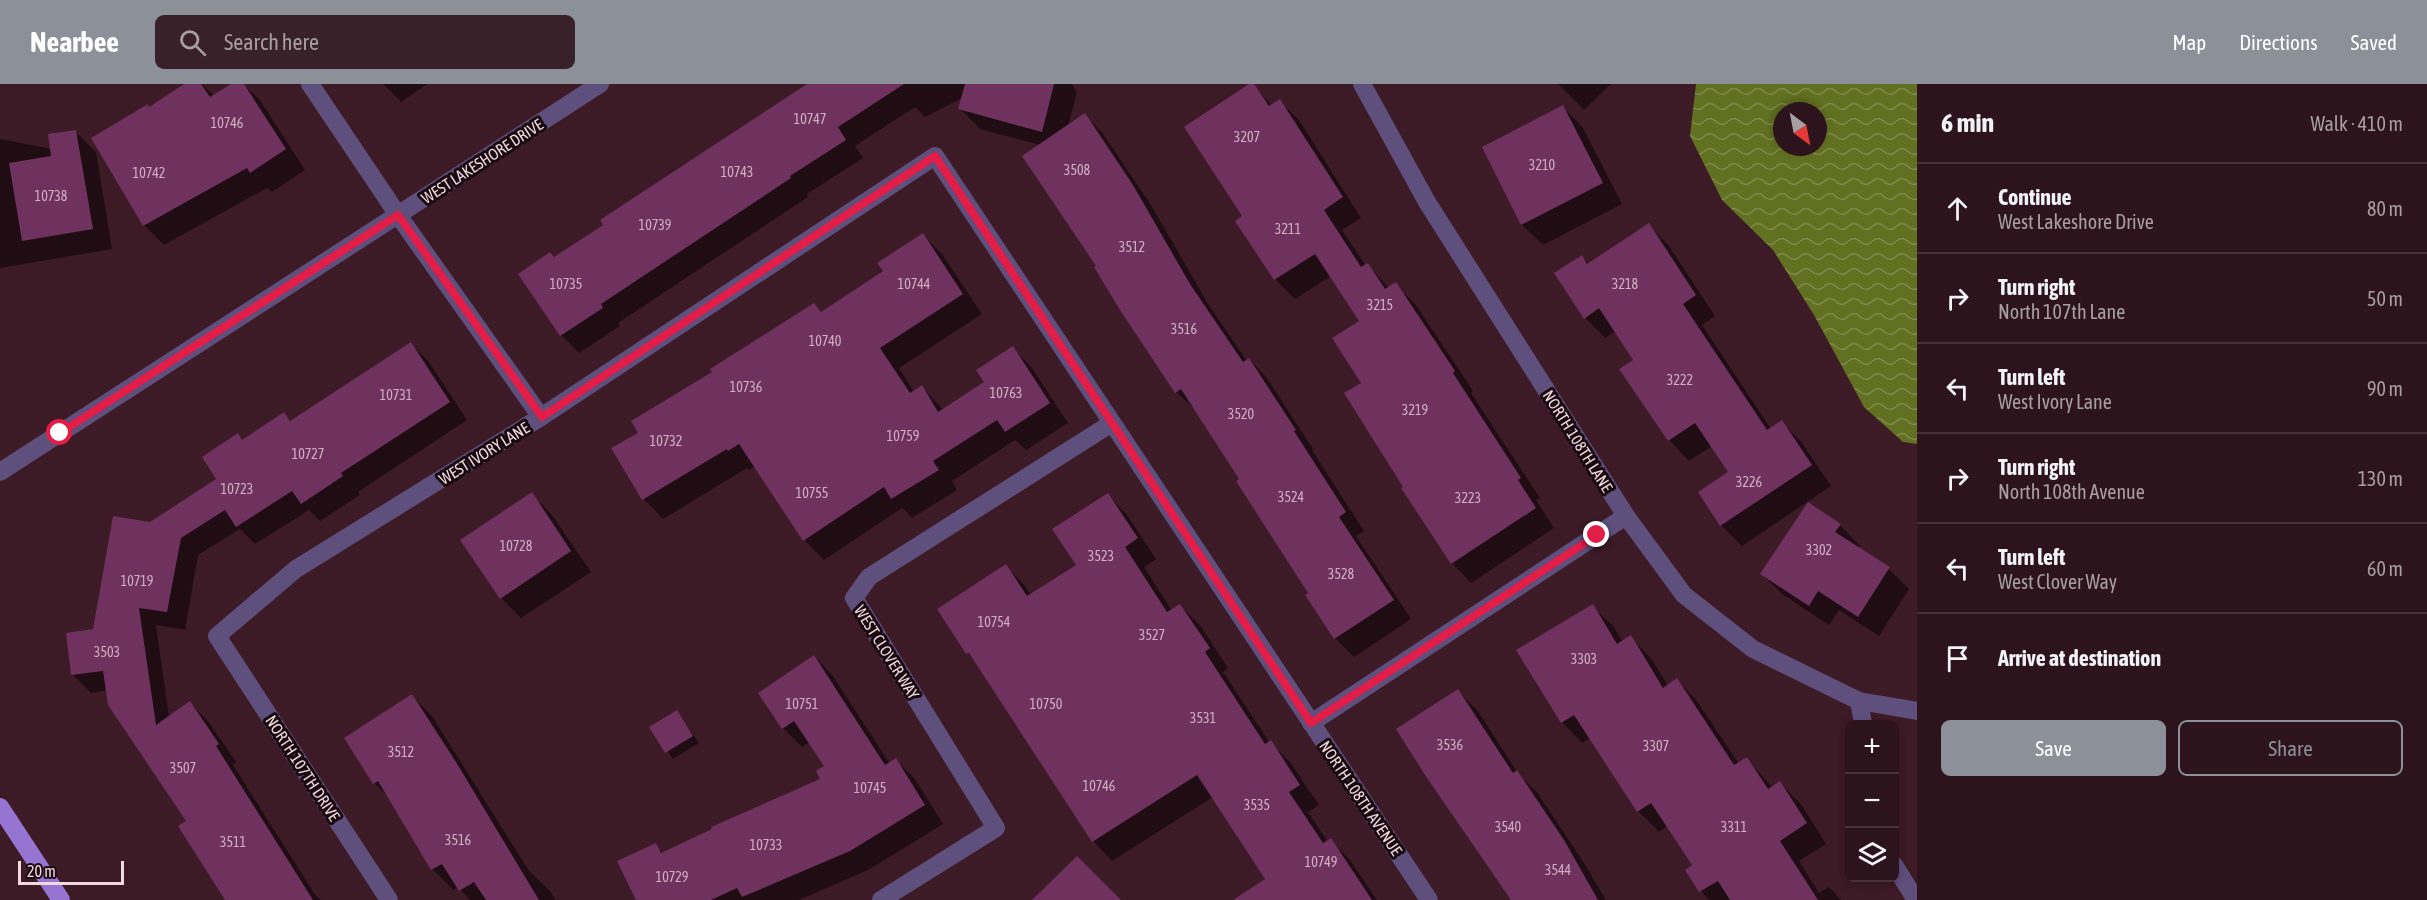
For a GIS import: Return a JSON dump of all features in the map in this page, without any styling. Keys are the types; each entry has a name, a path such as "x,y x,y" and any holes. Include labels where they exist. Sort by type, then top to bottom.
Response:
{"main road":[{"path":"0,807 61,900"}],"street":[{"path":"310,84 398,215 542,417"},
{"name":"WEST LAKESHORE DRIVE","path":"0,472 600,84"},
{"name":"NORTH 108TH LANE","path":"1363,85 1426,202 1626,516 1684,595 1753,649 1859,701 1917,711"},
{"name":"WEST IVORY LANE","path":"217,636 296,569 542,417 935,156"},
{"name":"NORTH 108TH AVENUE","path":"935,156 1429,900"},
{"name":"WEST CLOVER WAY","path":"881,900 996,828 854,598 869,577 1112,423"},
{"path":"1311,723 1626,516"},
{"name":"NORTH 107TH DRIVE","path":"217,636 389,900"},
{"path":"1859,701 1862,720"},
{"path":"1899,873 1916,900"}],"water":[{"path":"1696,84 1917,84 1917,444 1903,442 1864,407 1814,315 1773,250 1722,200 1690,136"}],"building":[{"path":"184,84 201,84 210,97 231,84 244,84 286,149 250,173 247,168 143,226 91,138 148,104 149,107"},
{"path":"807,84 904,84 838,127 846,140 601,304 603,308 560,336 518,274 550,252 554,257 603,225 600,220"},
{"path":"965,84 1054,84 1042,132 958,109"},
{"path":"1249,84 1254,84 1269,106 1280,99 1343,197 1324,210 1361,267 1368,263 1385,289 1396,282 1455,371 1453,373 1521,478 1518,480 1536,508 1451,564 1401,488 1403,487 1344,393 1361,383 1332,338 1359,321 1315,254 1274,280 1235,221 1242,216 1184,127"},
{"path":"1563,105 1603,183 1521,225 1482,147"},
{"path":"1085,113 1133,185 1190,284 1243,362 1249,358 1296,430 1294,431 1346,512 1339,517 1394,600 1334,639 1305,595 1308,593 1236,481 1239,479 1181,389 1175,393 1120,310 1094,267 1096,266 1022,156"},
{"path":"76,130 93,229 22,241 9,163 51,156 48,134"},
{"path":"1649,223 1696,295 1683,304 1767,430 1782,420 1812,465 1720,526 1698,492 1728,472 1695,423 1668,441 1619,369 1633,360 1599,308 1584,319 1554,273 1582,255 1587,264"},
{"path":"923,233 963,294 880,348 910,393 922,385 938,412 984,382 976,370 1013,346 1050,403 1005,432 997,420 933,461 939,470 891,499 884,487 803,541 739,444 642,500 611,448 638,433 631,421 712,372 710,369 814,303 821,312 883,271 877,263"},
{"path":"411,342 450,402 341,473 343,476 301,504 292,491 236,527 225,510 181,538 167,612 139,608 156,725 190,701 219,744 216,746 313,900 225,900 178,826 186,821 108,705 103,671 71,675 66,633 93,629 113,516 150,522 216,479 202,457 238,433 242,440 284,412 290,421"},
{"path":"532,492 571,551 500,599 460,540"},
{"path":"1108,493 1138,538 1125,547 1167,612 1180,604 1210,648 1205,652 1265,744 1271,740 1300,785 1289,792 1323,843 1331,838 1372,900 1233,900 1265,879 1197,775 1092,842 969,653 966,654 937,609 1006,564 1027,596 1076,565 1052,529"},
{"path":"1808,502 1841,524 1835,532 1890,567 1858,617 1818,591 1809,606 1760,574"},
{"path":"1593,604 1617,644 1631,635 1663,688 1677,678 1734,765 1747,757 1768,789 1780,781 1807,823 1780,841 1818,900 1730,900 1718,881 1699,892 1685,870 1692,865 1651,803 1637,812 1574,715 1561,723 1516,650"},
{"path":"814,655 885,765 896,758 925,805 850,851 742,897 737,888 711,900 636,900 617,861 656,843 661,853 712,829 711,827 820,779 816,771 824,766 794,721 782,729 758,693"},
{"path":"1458,689 1513,773 1517,770 1564,840 1598,900 1511,900 1425,775 1396,729"},
{"path":"412,694 539,900 486,900 474,882 459,891 442,864 431,870 378,781 373,784 344,738"},
{"path":"677,710 693,736 665,753 649,727"},
{"path":"1077,856 1121,900 1032,900"}],"route":[{"path":"60,433 398,215 542,417 935,156 1311,723 1597,535"}]}
